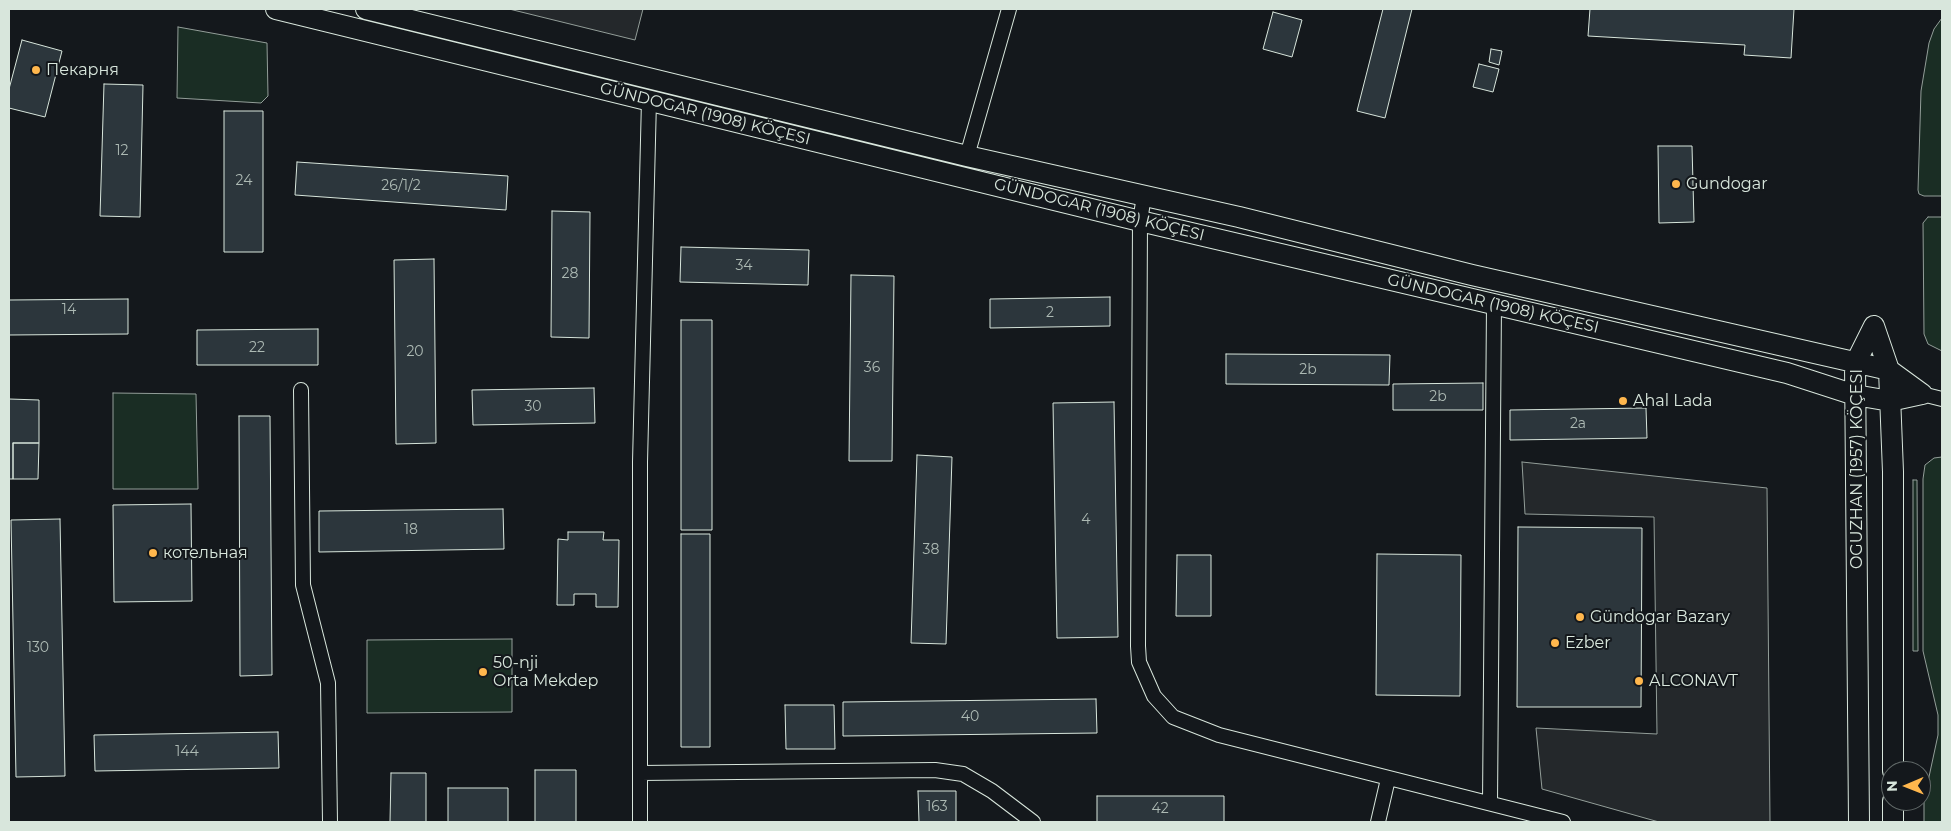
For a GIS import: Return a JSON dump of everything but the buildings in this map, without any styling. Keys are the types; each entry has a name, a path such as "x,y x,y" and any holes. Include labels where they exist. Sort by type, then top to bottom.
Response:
{"main road":[{"name":"GÜNDOGAR (1908) KÖÇESI","path":"276,9 1140,221 1787,372 1855,395 1890,401 1922,394"},
{"name":"GÜNDOGAR (1908) KÖÇESI","path":"366,9 967,156 1239,217 1472,275 1888,370 1922,394"},
{"path":"649,100 652,79"},
{"name":"OGUZHAN (1957) KÖÇESI","path":"1859,822 1855,364 1874,326 1888,370 1890,401 1893,472 1893,761"}],"street":[{"path":"967,156 1009,9"},
{"path":"640,822 640,462 649,100"},
{"path":"1144,196 1140,221 1138,646 1139,662 1154,696 1173,717 1219,735 1388,780 1563,822"},
{"path":"1490,803 1494,304"},
{"path":"301,390 303,585 328,683 330,822"},
{"name":"GÜNDOGAR (1908) KÖÇESI","path":"1922,394 1942,399"},
{"path":"640,773 935,770 963,774 992,791 1033,822"},
{"path":"1378,822 1388,780"}],"green space":[{"path":"1942,18 1942,196 1924,196 1919,194 1918,190 1921,91 1929,43 1934,29"},
{"path":"178,27 267,43 268,96 261,103 177,98"},
{"path":"1928,217 1942,217 1942,351 1928,344 1924,334 1923,223"},
{"path":"113,393 196,394 198,489 113,489"},
{"path":"1942,457 1942,822 1924,822 1924,811 1931,811 1931,768 1938,735 1938,715 1923,651 1923,479 1925,465 1934,458"},
{"path":"1913,480 1917,480 1918,651 1913,651"},
{"path":"512,639 512,712 367,713 367,640"}],"shaded area":[{"path":"509,9 643,9 635,40"},
{"path":"1522,462 1767,488 1770,822 1659,822 1542,789 1536,728 1657,734 1654,517 1525,514"}],"place":[{"name":"Пекарня","path":"36,70"},
{"name":"Gundogar","path":"1676,184"},
{"name":"Ahal Lada","path":"1623,401"},
{"name":"котельная","path":"153,553"},
{"name":"Gündogar Bazary","path":"1580,617"},
{"name":"Ezber","path":"1555,643"},
{"name":"50-nji Orta Mekdep","path":"483,672"},
{"name":"ALCONAVT","path":"1639,681"}]}
